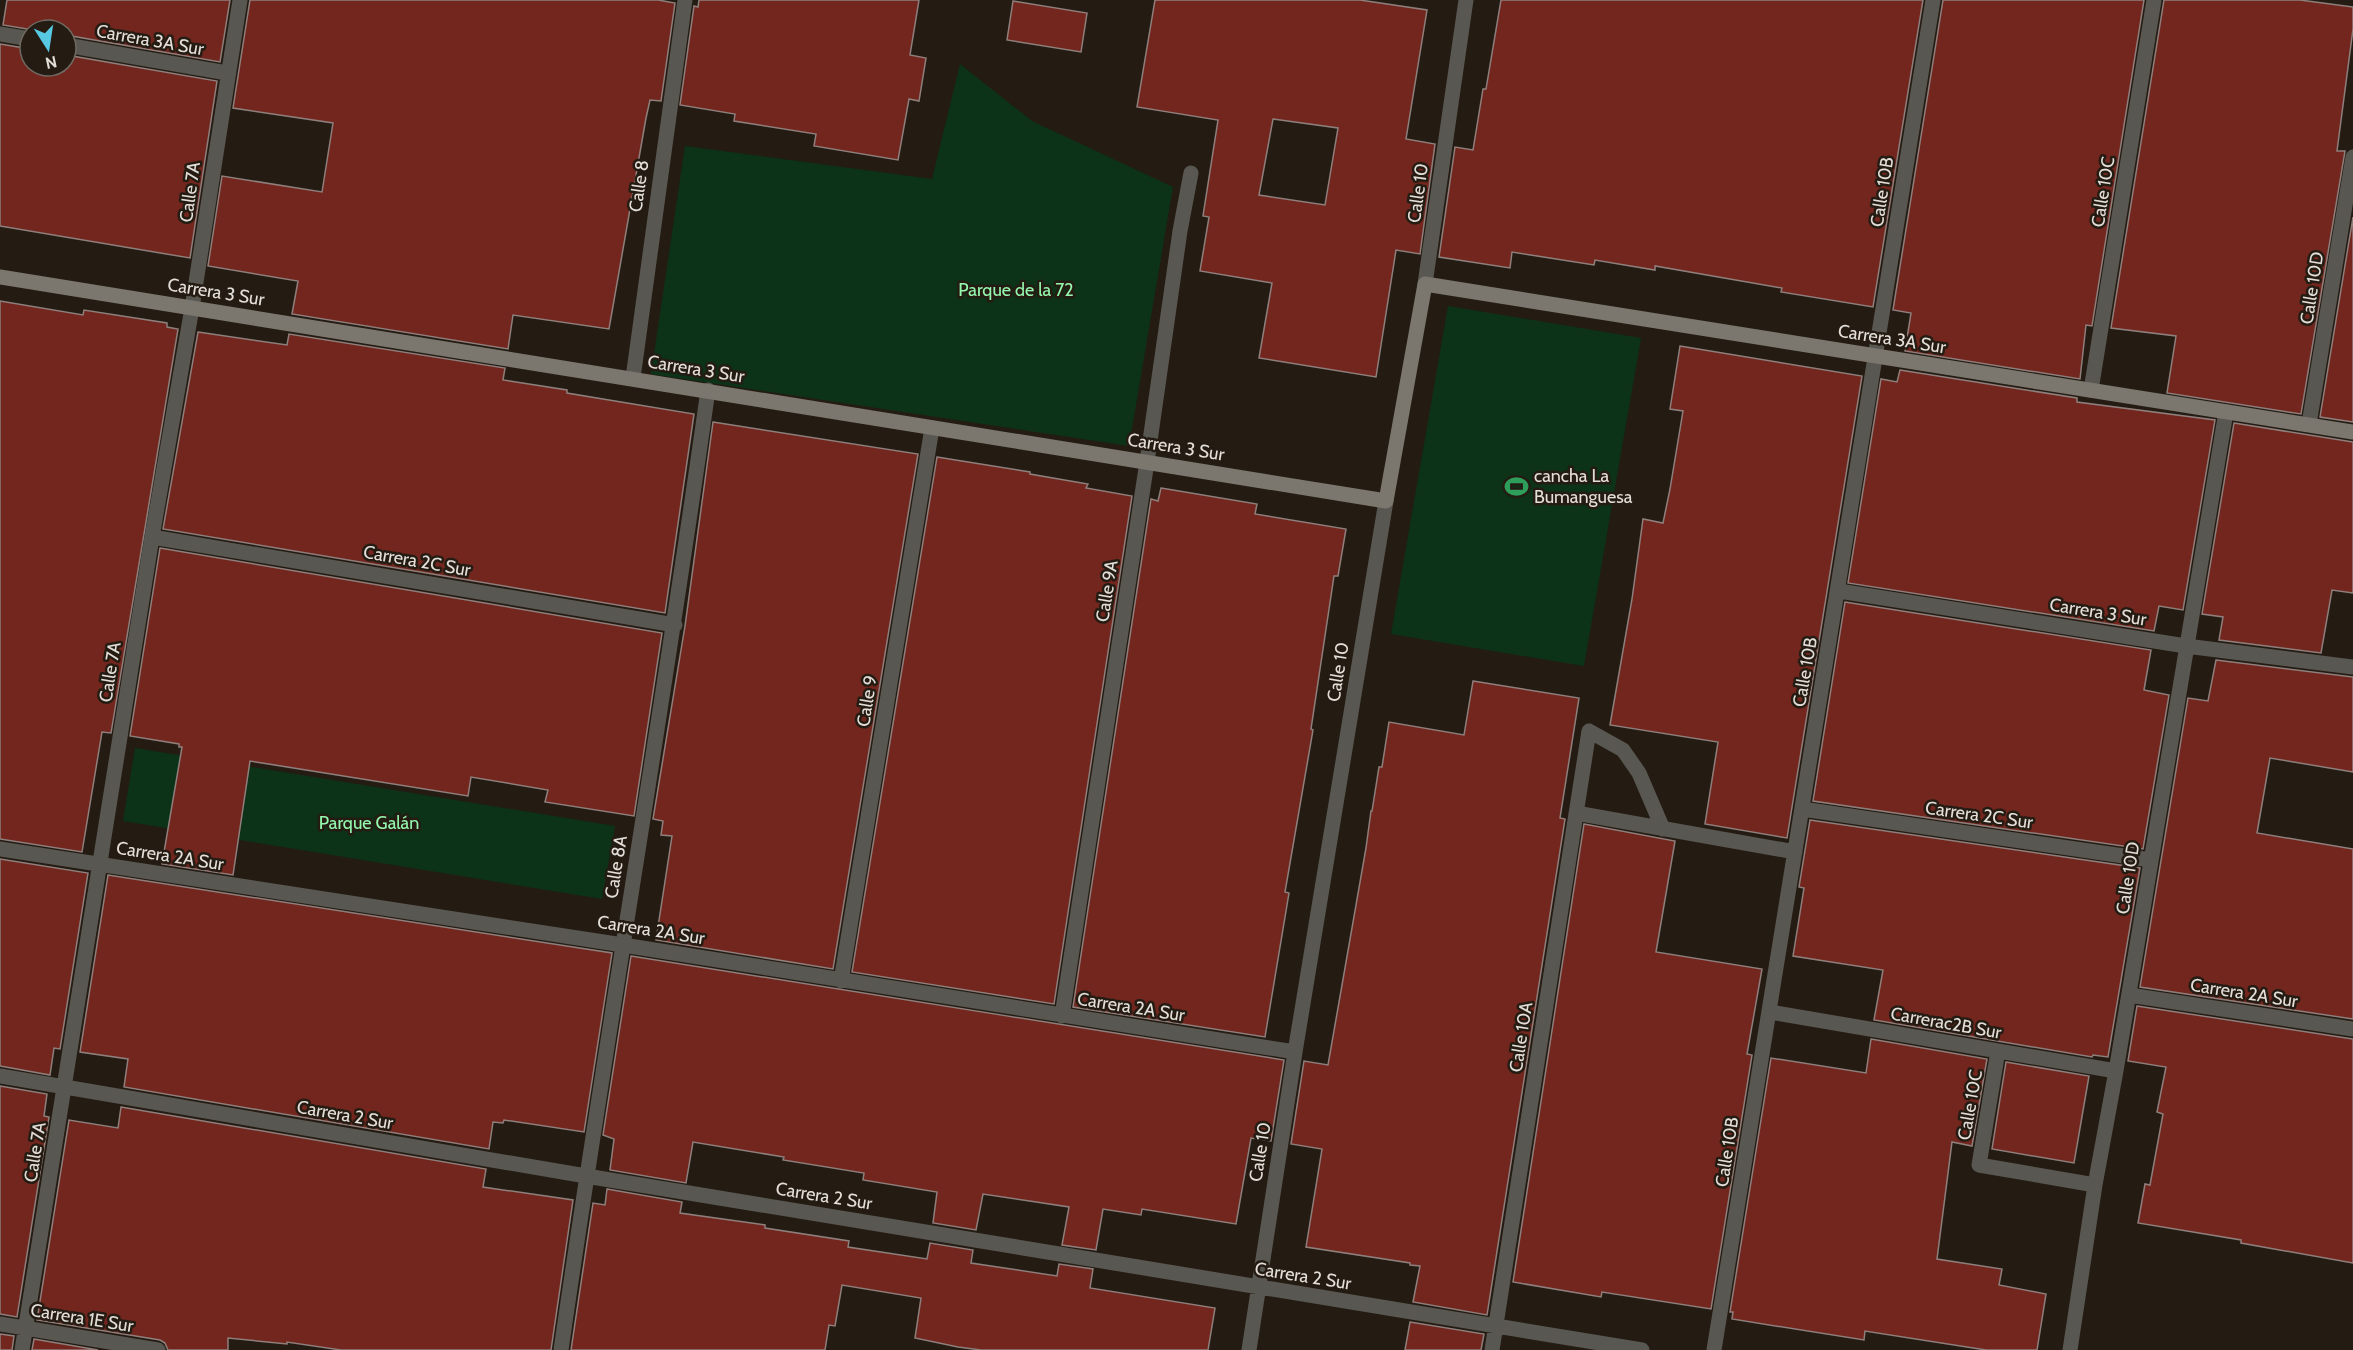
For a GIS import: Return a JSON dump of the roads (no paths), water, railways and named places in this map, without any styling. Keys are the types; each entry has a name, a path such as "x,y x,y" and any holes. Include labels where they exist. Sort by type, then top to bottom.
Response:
{"street":[{"name":"Calle 7A","path":"22,1350 240,0"},
{"name":"Calle 8","path":"633,378 685,0"},
{"name":"Calle 10","path":"1249,1350 1295,1052 1386,501 1425,284 1466,0"},
{"name":"Calle 10B","path":"1714,1350 1839,591 1933,0"},
{"name":"Calle 10C","path":"2091,390 2154,0"},
{"path":"0,34 18,37"},
{"name":"Carrera 3A Sur","path":"78,47 227,73"},
{"name":"Calle 10D","path":"2309,424 2353,157"},
{"name":"Calle 9A","path":"1062,1016 1180,231 1191,173"},
{"name":"Carrera 3 Sur","path":"0,277 1386,501"},
{"name":"Carrera 3A Sur","path":"1425,284 2353,432"},
{"name":"Calle 8A","path":"561,1350 586,1176 675,625 708,390"},
{"name":"Calle 10D","path":"2070,1350 2095,1185 2226,412"},
{"name":"Calle 9","path":"842,981 932,428"},
{"name":"Carrera 2C Sur","path":"152,537 675,625"},
{"name":"Carrera 3 Sur","path":"1839,591 2186,646 2353,667"},
{"name":"Calle 10A","path":"1492,1350 1588,731 1623,750 1639,772 1663,829"},
{"name":"Carrera 2C Sur","path":"1802,809 2151,860"},
{"path":"1576,813 1795,852"},
{"name":"Carrera 2A Sur","path":"0,849 1295,1052"},
{"name":"Carrera 2A Sur","path":"2129,995 2353,1029"},
{"name":"Carrerac2B Sur","path":"1770,1012 2116,1071"},
{"name":"Calle 10C","path":"1998,1051 1979,1165 2095,1185"},
{"name":"Carrera 2 Sur","path":"0,1076 1496,1328 1642,1350"},
{"name":"Carrera 1E Sur","path":"0,1324 158,1350"}],"place":[{"name":"cancha La Bumanguesa","path":"1516,486"}],"park label":[{"name":"Parque de la 72","path":"1016,290"},
{"name":"Parque Galán","path":"369,823"}]}
